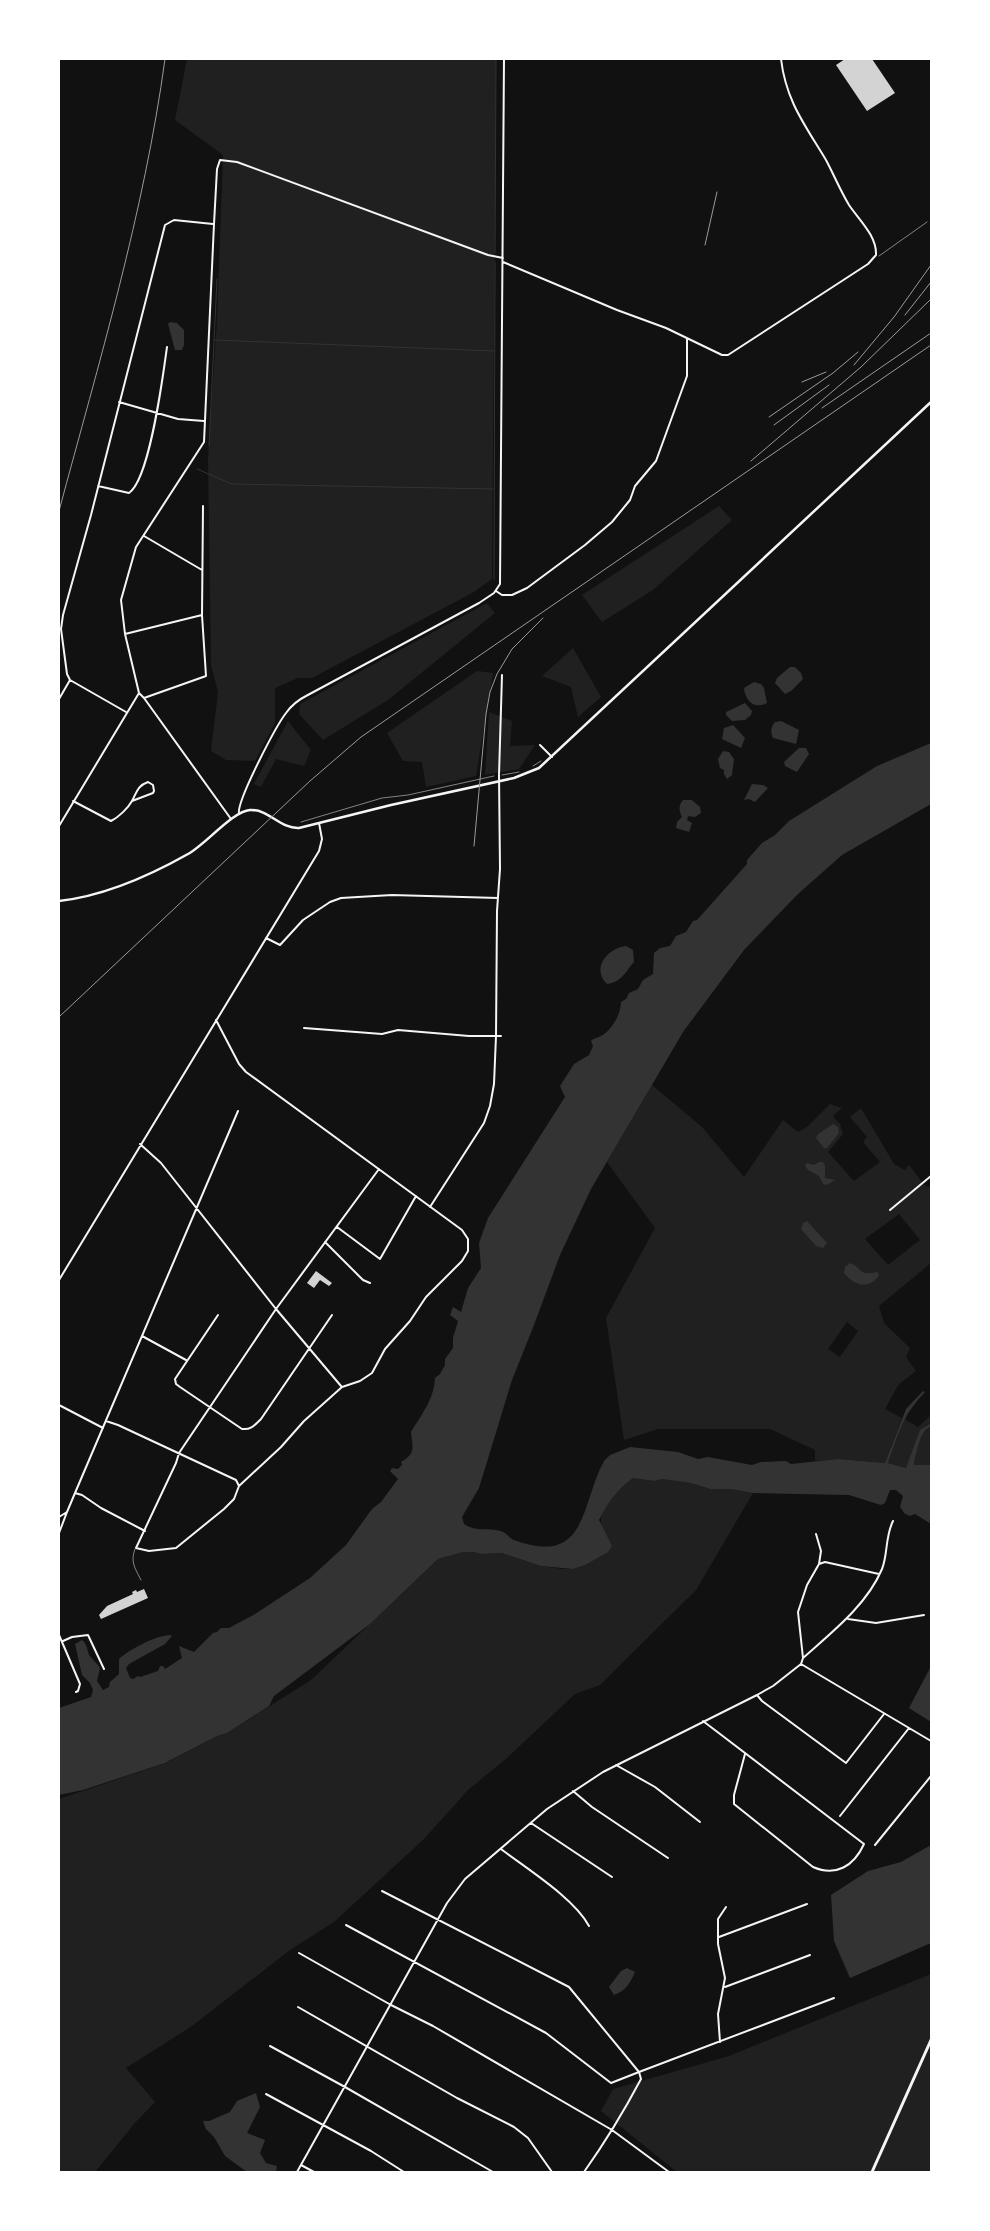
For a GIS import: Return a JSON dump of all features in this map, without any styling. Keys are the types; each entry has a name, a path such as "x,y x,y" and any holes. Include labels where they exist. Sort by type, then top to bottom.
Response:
{"highway":[{"path":"872,2172 931,2040"}],"main road":[{"path":"59,901 102,892 174,861 198,848 231,819 250,810 293,828 530,773 931,402"}],"street":[{"path":"239,814 239,804 260,761 285,714 294,704 479,603 496,591 500,584 504,59"},
{"path":"503,262 687,338 722,355 728,355 874,260 876,255 875,243 850,205 826,160 801,121 788,91 781,59"},
{"path":"231,819 139,693 125,634 121,600 134,551 204,442 217,169 220,160 237,162 488,255 503,258"},
{"path":"126,712 70,680 67,674 61,629 63,614 165,225 174,220 214,224"},
{"path":"496,591 502,595 512,596 527,588 585,545 612,522 630,500 635,486 656,461 687,376 687,338"},
{"path":"98,486 125,494 132,491 141,473 158,413 167,347"},
{"path":"119,402 178,419 205,421"},
{"path":"144,698 204,678 207,674 202,615 203,506"},
{"path":"144,535 202,570"},
{"path":"125,634 202,615"},
{"path":"430,1207 488,1114 494,1084 502,675"},
{"path":"59,699 70,680"},
{"path":"59,826 139,693"},
{"path":"540,745 550,756"},
{"path":"73,801 111,821 132,801 139,786 148,782 153,785 154,791 152,793 132,801"},
{"path":"59,1280 319,851 322,839 319,823"},
{"path":"266,938 280,945 304,920 330,902 341,898 392,895 498,898"},
{"path":"216,1020 239,1064 246,1072 380,1169 466,1234 469,1241 468,1251 462,1261 426,1297 410,1321 385,1349 372,1372 360,1382 342,1387 304,1421 281,1447 239,1486 234,1499 224,1509 176,1548 148,1551 136,1548 176,1462 178,1453 276,1309 380,1169"},
{"path":"304,1028 382,1034 398,1030 469,1036 501,1036"},
{"path":"59,1533 238,1111"},
{"path":"140,1144 161,1163 276,1309 342,1387"},
{"path":"890,1210 931,1176"},
{"path":"337,1226 380,1260 416,1196"},
{"path":"325,1242 363,1280 370,1283"},
{"path":"218,1315 175,1378 176,1384 242,1429 250,1429 261,1419 332,1315"},
{"path":"142,1336 187,1360"},
{"path":"59,1405 102,1428"},
{"path":"106,1421 118,1424 236,1480 239,1486"},
{"path":"75,1493 82,1495 101,1508 145,1530"},
{"path":"59,1517 67,1512"},
{"path":"803,1658 846,1620 864,1599 884,1563 886,1538 892,1521"},
{"path":"297,2172 456,1888 531,1823 573,1791 616,1764 757,1695 773,1686 801,1664 803,1658 798,1612 807,1585 819,1564 821,1551 816,1534"},
{"path":"819,1564 826,1562 879,1574"},
{"path":"846,1620 852,1618 876,1623 924,1616"},
{"path":"59,1635 80,1684 76,1692"},
{"path":"63,1641 72,1637 88,1635 104,1669"},
{"path":"801,1664 931,1741"},
{"path":"757,1695 776,1712 846,1763 884,1714"},
{"path":"703,1721 864,1844 854,1860 846,1866 835,1870 823,1871 805,1861 734,1804 734,1795 745,1754"},
{"path":"840,1816 909,1728"},
{"path":"616,1764 655,1787 700,1822"},
{"path":"875,1845 931,1776"},
{"path":"573,1791 592,1807 668,1858"},
{"path":"531,1823 612,1877"},
{"path":"501,1848 569,1901 582,1914 589,1926"},
{"path":"382,1890 569,1987 639,2072 641,2079 610,2136 584,2172"},
{"path":"719,1937 807,1904"},
{"path":"720,2042 718,2014 724,1987 718,1919 726,1907"},
{"path":"346,1925 546,2033 610,2083 834,1998"},
{"path":"299,1953 391,2005 433,2026 612,2130 669,2172"},
{"path":"724,1987 810,1956"},
{"path":"298,2006 368,2047 514,2127 528,2138 552,2172"},
{"path":"270,2046 493,2172"},
{"path":"266,2094 371,2151 404,2172"},
{"path":"301,2165 314,2172"}],"lane":[{"path":"136,1548 132,1557 133,1565 141,1580"}],"path":[{"path":"874,260 928,222"},
{"path":"528,769 550,756"},
{"path":"301,822 382,798 408,795 520,772"}],"shaded area":[{"path":"187,59 496,59 492,579 474,592 312,678 298,678 275,688 275,723 255,761 226,760 211,751 218,692 211,665 208,459 217,320 223,155 175,120"},
{"path":"170,322 177,323 184,330 182,350 175,350 168,324"},
{"path":"719,506 732,520 653,590 602,622 582,595"},
{"path":"487,603 495,613 388,700 323,740 299,714 300,704"},
{"path":"573,648 601,697 578,717 571,687 542,676"},
{"path":"790,667 795,667 801,673 803,679 791,691 785,694 775,683 777,678"},
{"path":"477,671 493,673 476,776 426,787 422,762 403,761 387,733"},
{"path":"754,682 761,684 764,688 767,703 758,705 748,700 744,688"},
{"path":"745,703 752,711 751,715 745,720 732,721 726,715 726,712"},
{"path":"489,712 512,721 510,746 535,745 519,769 485,775"},
{"path":"288,721 311,750 304,766 276,759 261,787 254,784"},
{"path":"781,721 799,730 796,744 773,738 771,731 773,726 775,722"},
{"path":"733,725 745,738 741,748 722,739 724,728"},
{"path":"931,743 931,804 842,855 798,894 744,950 683,1032 591,1189 560,1255 512,1380 479,1488 462,1517 464,1524 469,1527 500,1531 513,1539 538,1546 556,1545 569,1538 578,1527 604,1461 610,1455 630,1447 678,1452 698,1459 708,1457 752,1465 761,1462 786,1461 791,1464 838,1459 885,1463 906,1409 923,1391 925,1392 911,1409 902,1425 888,1463 906,1468 920,1430 931,1423 931,1426 924,1433 920,1442 914,1465 931,1465 931,1524 915,1514 910,1516 905,1514 900,1507 903,1496 896,1490 890,1490 885,1503 881,1505 849,1495 753,1493 731,1489 710,1489 691,1483 662,1479 654,1481 633,1478 613,1497 599,1520 612,1546 608,1552 585,1565 573,1569 541,1566 502,1553 481,1554 463,1552 438,1559 370,1624 274,1696 269,1706 227,1733 217,1736 165,1763 83,1790 59,1795 59,1708 91,1697 93,1690 90,1683 82,1675 75,1644 82,1640 85,1643 89,1655 100,1668 97,1681 103,1690 109,1687 110,1682 119,1674 119,1659 123,1655 151,1640 170,1635 172,1636 165,1644 129,1664 126,1668 130,1678 133,1679 158,1671 160,1666 163,1666 165,1669 182,1658 179,1646 194,1652 213,1633 221,1628 229,1628 255,1614 310,1578 346,1545 372,1509 381,1502 398,1479 390,1471 392,1468 398,1469 402,1465 401,1462 411,1452 411,1432 430,1400 435,1378 440,1374 445,1365 445,1359 453,1348 453,1338 458,1321 450,1315 453,1307 461,1312 468,1288 481,1268 479,1243 488,1218 565,1097 560,1086 574,1064 589,1055 593,1046 591,1041 593,1039 601,1036 612,1026 619,1012 621,1002 626,999 629,993 638,989 643,980 653,974 654,953 660,948 670,946 676,936 686,932 693,921 697,920 747,864 747,860 762,843 775,835 789,821 877,766"},
{"path":"799,748 806,748 809,754 797,772 785,766 784,762"},
{"path":"723,751 729,752 734,759 732,775 727,779 724,770 720,768 718,759"},
{"path":"752,784 763,785 768,788 755,802 749,799 744,800"},
{"path":"683,800 692,800 700,807 701,813 695,817 688,816 687,820 692,823 689,832 676,828 677,822 682,817 680,804"},
{"path":"626,946 633,950 634,962 620,979 607,984 602,978 601,972 603,960 613,951"},
{"path":"652,1085 702,1127 744,1177 783,1120 798,1132 807,1127 830,1104 842,1108 833,1116 840,1124 843,1134 828,1152 854,1181 880,1162 863,1142 867,1137 850,1117 861,1108 894,1164 905,1170 909,1165 925,1186 931,1187 931,1263 879,1306 884,1323 910,1348 906,1357 916,1371 899,1384 885,1409 902,1418 885,1463 838,1459 815,1461 815,1450 770,1429 658,1429 624,1440 606,1318 655,1228 607,1162","holes":["899,1214 920,1240 888,1265 865,1239","847,1322 858,1331 840,1357 828,1349"]},
{"path":"833,1124 838,1127 839,1133 827,1148 824,1148 816,1138 818,1134"},
{"path":"823,1162 825,1166 825,1178 835,1180 827,1185 823,1184 819,1176 808,1170 805,1166 807,1163 814,1165"},
{"path":"807,1221 827,1243 823,1248 816,1246 801,1229 803,1223"},
{"path":"850,1263 861,1271 867,1273 878,1272 879,1275 871,1283 867,1284 852,1281 844,1273 845,1267"},
{"path":"931,1415 931,1423 921,1431 906,1468 888,1463 904,1419 918,1427"},
{"path":"931,1426 931,1465 914,1465 918,1443"},
{"path":"633,1478 654,1481 662,1479 691,1483 710,1489 731,1489 753,1493 696,1590 600,1685 575,1694 507,1758 468,1790 424,1839 334,1922 290,1950 192,2026 126,2068 155,2102 134,2124 95,2172 59,2172 59,1799 166,1763 217,1736 227,1733 311,1680 438,1559 463,1552 481,1554 502,1553 541,1566 573,1569 585,1565 606,1534 601,1518 607,1503"},
{"path":"931,1666 931,1722 909,1708"},
{"path":"931,1845 931,1943 850,1978 834,1941 831,1895 868,1871 901,1862"},
{"path":"627,1968 635,1972 624,1989 614,1995 609,1987 621,1971"},
{"path":"931,1974 931,2172 677,2172 601,2111 613,2089 729,2056"},
{"path":"256,2093 260,2107 247,2133 265,2140 260,2153 266,2163 277,2166 276,2172 247,2172 225,2156 214,2137 206,2129 203,2121 209,2121 230,2112 237,2101"}],"building":[{"path":"845,59 872,59 895,93 867,111 836,65"},
{"path":"316,1271 332,1283 329,1286 320,1280 314,1288 307,1283"},
{"path":"144,1589 148,1598 101,1619 99,1615 107,1606 133,1594 132,1592 136,1590 137,1592"}],"waterway":[{"path":"495,253 496,59"},
{"path":"494,579 495,262"},
{"path":"209,446 217,279"},
{"path":"214,340 494,351"},
{"path":"197,469 232,484 493,489"}],"railway":[{"path":"59,511 105,343 133,230 156,117 165,59"},
{"path":"705,245 717,192"},
{"path":"854,365 894,317 931,265"},
{"path":"905,315 931,282"},
{"path":"751,461 861,367 931,299"},
{"path":"822,408 931,333"},
{"path":"59,1017 310,781 361,737 931,345"},
{"path":"769,417 833,373 858,352"},
{"path":"802,382 826,372"},
{"path":"774,425 829,385"},
{"path":"474,846 486,714 490,692 497,674 512,649 543,618"}]}
